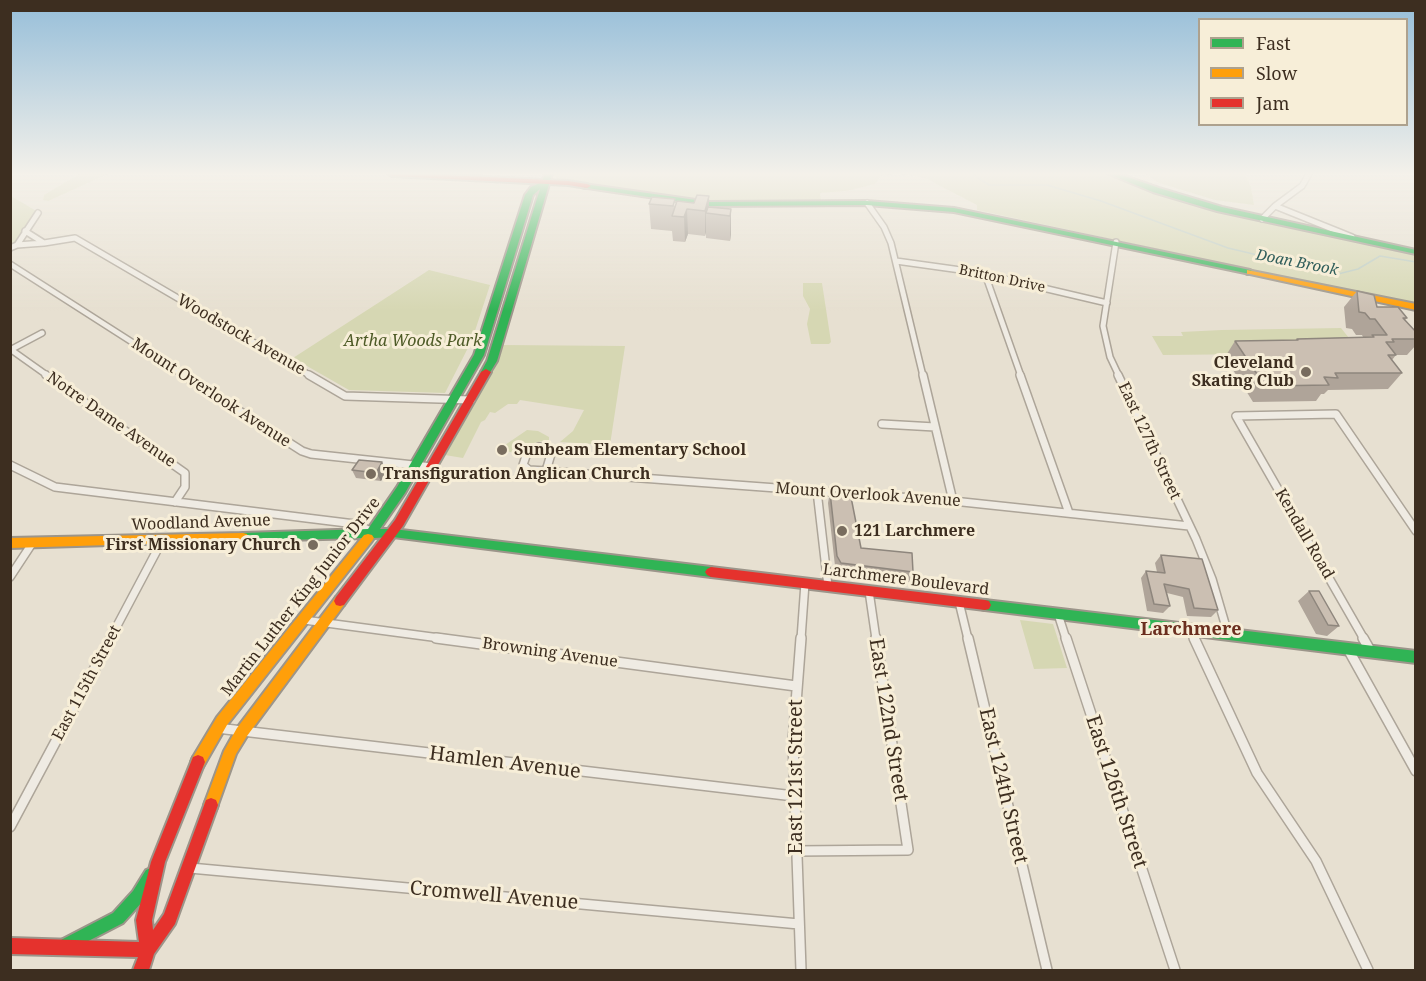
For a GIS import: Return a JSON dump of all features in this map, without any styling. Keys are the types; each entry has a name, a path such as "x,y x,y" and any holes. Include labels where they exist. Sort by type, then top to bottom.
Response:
{"main road":[{"name":"Martin Luther King Junior Drive","path":"148,950 144,920 158,862 199,760 217,728 374,532 415,466 482,349 522,220"},
{"name":"Martin Luther King Junior Drive","path":"148,950 170,919 231,751 242,732 393,533 492,361 534,220"},
{"path":"987,220 1115,245 1416,313"},
{"path":"1266,220 1416,252"},
{"path":"1385,307 1416,307"},
{"name":"Larchmere Boulevard","path":"393,533 1416,657"},
{"name":"Woodland Avenue","path":"10,543 393,533"},
{"path":"61,946 93,933 123,914 138,896 158,862"},
{"path":"10,946 148,950 141,970"}],"street":[{"path":"10,248 17,244 33,220"},
{"path":"879,220 887,232 896,261 953,501"},
{"path":"1309,220 1352,237"},
{"path":"25,231 44,243"},
{"path":"518,232 531,232"},
{"name":"Woodstock Avenue","path":"17,244 75,238 345,396 471,400"},
{"name":"East 127th Street","path":"1115,245 1103,326 1110,357 1212,579 1228,634"},
{"name":"Britton Drive","path":"896,261 985,274 1107,303"},
{"name":"Mount Overlook Avenue","path":"10,264 302,451 311,454 432,467"},
{"path":"985,274 1069,513"},
{"path":"492,314 507,314"},
{"path":"11,350 42,333"},
{"name":"Notre Dame Avenue","path":"11,350 185,473 185,486 175,502"},
{"name":"Kendall Road","path":"1371,651 1236,416 1336,414 1416,531"},
{"path":"882,424 935,427"},
{"name":"Mount Overlook Avenue","path":"546,472 550,450 542,447 530,451 524,459 524,467 529,470 546,472 953,501 1189,526"},
{"path":"10,465 55,486 355,524 374,532"},
{"path":"817,491 828,586"},
{"name":"East 115th Street","path":"10,827 163,539"},
{"path":"10,577 33,542"},
{"name":"East 121st Street","path":"801,970 793,742 805,583"},
{"name":"East 122nd Street","path":"796,851 908,850 869,591"},
{"name":"East 124th Street","path":"959,602 1047,970"},
{"name":"East 126th Street","path":"1058,614 1175,970"},
{"name":"Browning Avenue","path":"304,620 796,686"},
{"path":"1191,630 1257,773 1316,861 1368,970"},
{"path":"1348,649 1416,771"},
{"name":"Hamlen Avenue","path":"217,728 794,796"},
{"name":"Cromwell Avenue","path":"190,868 799,924"}],"green space":[{"path":"11,220 32,220 11,248"},
{"path":"1022,220 1257,220 1415,255 1415,305"},
{"name":"Artha Woods Park","path":"429,270 490,285 472,340 445,393 349,390 293,358"},
{"path":"803,283 822,283 831,342 829,344 811,344 807,324 810,309 803,296"},
{"path":"1341,328 1361,353 1163,355 1152,336 1183,336 1181,332 1222,330"},
{"path":"503,345 625,346 610,445 560,442 573,431 584,410 520,400 517,404 508,404 495,413 490,412 481,422 463,458 445,455 487,380"},
{"path":"527,430 538,431 549,437 549,440 528,444 520,455 507,451 505,445"},
{"path":"1020,620 1053,624 1067,668 1034,669"}],"building":[{"path":"1357,291 1374,295 1377,307 1398,307 1407,318 1403,318 1416,332 1416,339 1392,339 1394,342 1386,342 1396,355 1388,355 1402,373 1335,373 1338,378 1324,377 1329,385 1265,386 1235,341 1387,335 1375,319 1370,319 1365,313 1359,312"},
{"path":"359,460 382,462 376,473 352,470"},
{"name":"121 Larchmere","path":"830,492 850,492 861,548 912,553 913,572 841,563 837,556"},
{"path":"1161,555 1202,559 1218,610 1194,608 1189,589 1164,584 1170,606 1154,604 1146,571 1165,573"},
{"path":"1309,591 1319,591 1339,626 1328,625"}],"waterway":[{"name":"Doan Brook","path":"1152,220 1228,248 1338,274 1358,269 1380,256 1416,262"}],"traffic: fast":[{"path":"368,538 401,490 479,355 521,220"},
{"path":"486,372 492,361 534,220"},
{"path":"1001,220 1250,272"},
{"path":"1269,220 1416,252"},
{"path":"243,537 393,533 711,572"},
{"path":"985,605 1416,657"},
{"path":"66,945 118,918 138,896 151,875"}],"traffic: slow":[{"path":"1250,272 1416,307"},
{"path":"10,543 243,537"},
{"path":"198,762 222,721 368,538"},
{"path":"211,805 231,751 242,732 340,601"}],"traffic: jam":[{"path":"340,601 399,523 486,372"},
{"path":"711,572 985,605"},
{"path":"148,950 144,920 158,862 198,762"},
{"path":"141,970 148,950 170,919 211,805"},
{"path":"10,946 148,950"}],"place":[{"name":"Cleveland Skating Club","path":"1306,372"},
{"name":"Sunbeam Elementary School","path":"502,450"},
{"name":"Transfiguration Anglican Church","path":"371,474"},
{"name":"121 Larchmere","path":"842,531"},
{"name":"First Missionary Church","path":"313,545"}],"district":[{"name":"Larchmere","path":"1191,630"}]}
